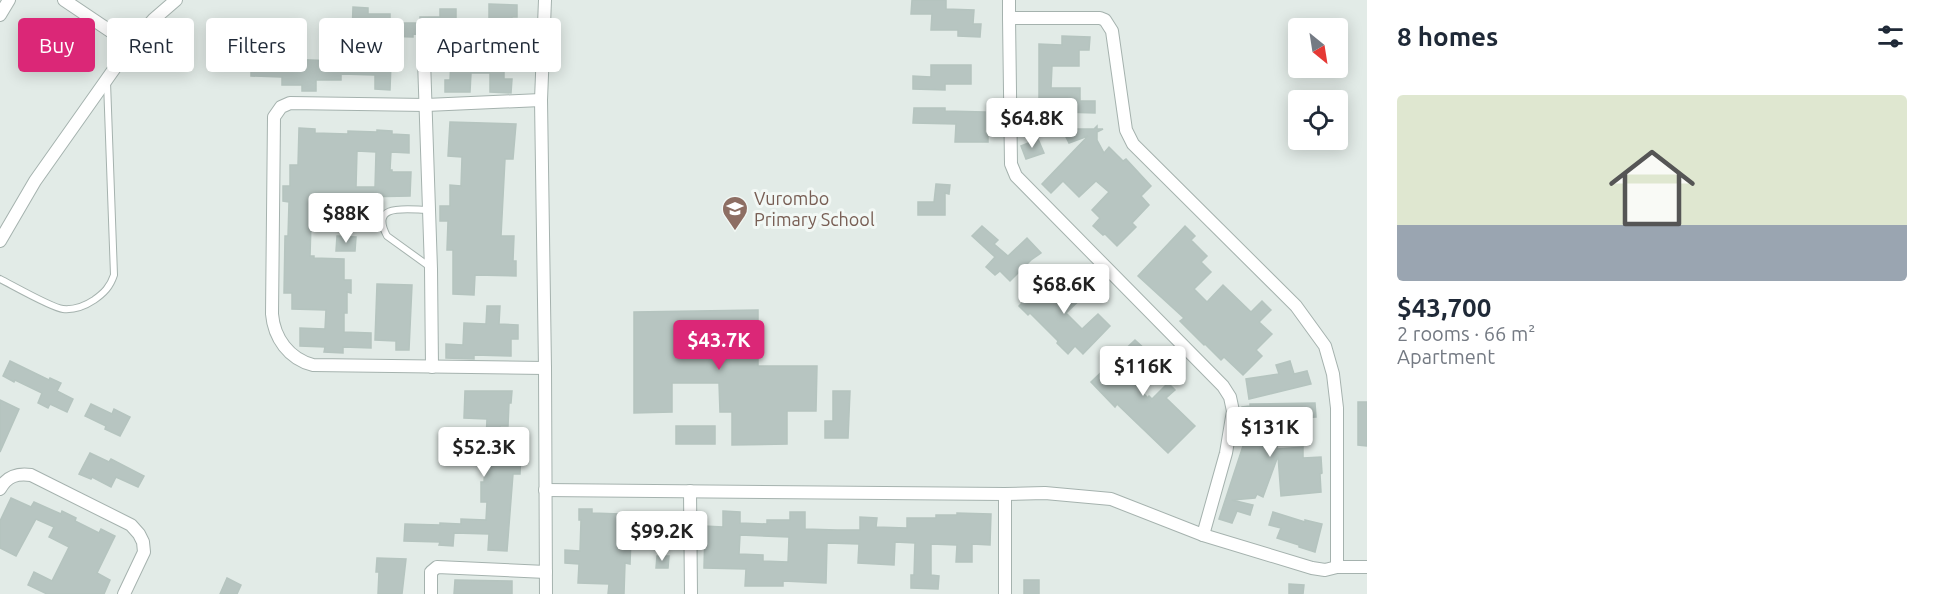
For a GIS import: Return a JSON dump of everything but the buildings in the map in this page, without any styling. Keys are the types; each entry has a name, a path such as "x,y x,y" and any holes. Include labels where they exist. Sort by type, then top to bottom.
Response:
{"street":[{"path":"0,15 9,0"},
{"path":"64,0 107,29"},
{"path":"155,18 176,0"},
{"path":"545,0 541,100 546,594"},
{"path":"1009,0 1011,164 1016,176 1223,386 1230,397 1233,411 1226,453 1203,535"},
{"path":"1009,18 1100,18 1105,20 1112,31 1126,130 1133,144 1296,306 1325,346 1333,374 1337,408 1337,567"},
{"path":"0,241 35,181 111,72"},
{"path":"425,72 432,367"},
{"path":"541,100 426,105 290,103 281,107 274,117 272,314 277,334 288,352 302,362 313,365 545,368"},
{"path":"0,489 11,476 20,473 31,475 131,525 143,542 144,552 124,594"},
{"path":"545,490 1045,493 1106,498 1203,535 1312,568 1325,570 1337,567 1367,567"},
{"path":"690,491 691,594"},
{"path":"1005,494 1005,594"},
{"path":"431,594 431,572 437,567 546,572"}],"lane":[{"path":"0,279 61,309 74,309 88,304 104,293 111,284 114,275 107,78"},
{"path":"429,210 392,209 383,216 384,229 392,240 431,269"}],"place":[{"name":"Vurombo Primary School","path":"735,232"}]}
